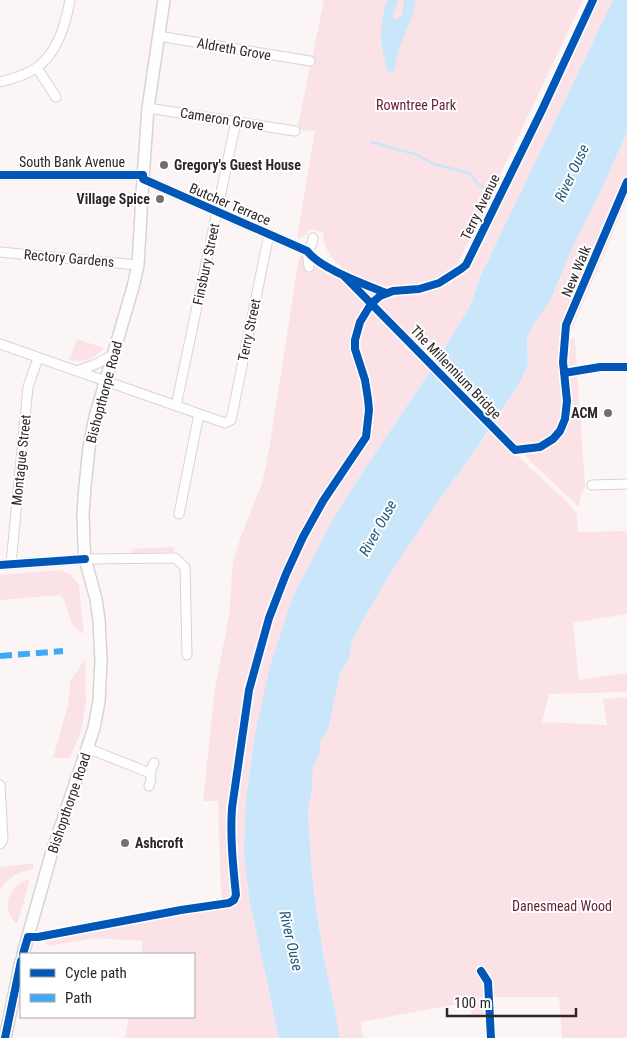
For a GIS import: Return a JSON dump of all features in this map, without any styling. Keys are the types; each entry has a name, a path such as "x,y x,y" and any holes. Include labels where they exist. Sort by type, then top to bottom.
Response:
{"street":[{"path":"0,82 15,78 37,68 47,57 62,32 70,0"},
{"name":"Bishopthorpe Road","path":"23,953 51,855 94,728 99,701 101,661 97,608 85,559 84,545 83,513 89,448 95,417 138,265 148,108 164,0"},
{"name":"Aldreth Grove","path":"158,36 310,61"},
{"path":"37,68 56,97"},
{"name":"Cameron Grove","path":"148,108 295,131"},
{"name":"Finsbury Street","path":"176,406 236,121"},
{"name":"South Bank Avenue","path":"0,175 59,174 143,177"},
{"name":"Butcher Terrace","path":"143,177 307,251"},
{"name":"Terry Street","path":"199,414 225,423 231,420 269,234"},
{"path":"309,267 307,251 312,244 313,238"},
{"name":"Rectory Gardens","path":"0,252 138,265"},
{"path":"0,344 199,414 179,514"},
{"path":"77,371 113,355"},
{"name":"Montague Street","path":"11,564 28,387 38,358"},
{"path":"592,485 627,484"},
{"path":"0,565 85,559 175,558 186,568 187,655"},
{"path":"87,748 150,773"},
{"path":"149,786 151,780 150,773 154,762"},
{"path":"0,784 3,840 0,844"},
{"path":"5,1038 20,966"}],"green space":[{"name":"Rowntree Park","path":"324,0 583,0 454,272 461,269 466,271 596,0 613,0 480,277 471,304 437,361 332,521 293,596 250,903 279,1038 125,1038 129,1018 195,1018 195,953 141,953 143,941 94,938 48,946 43,940 139,920 224,908 221,893 218,801 203,801 215,688 229,616 233,562 262,483 269,450 299,257 303,255 305,259 342,276 345,271 327,249 323,239 323,232 310,229 306,235 297,239 315,131 297,130"},
{"path":"627,132 627,199 570,337 575,340 585,486 579,507 532,463 495,422 528,366 527,340 531,328 550,301 574,244 597,199"},
{"path":"77,339 104,348 97,355 88,359 79,361 69,360"},
{"name":"Danesmead Wood","path":"490,430 570,505 577,514 578,532 627,531 627,614 573,623 579,680 627,673 627,692 549,694 542,722 607,725 603,699 627,697 627,1038 562,1038 559,997 490,997 487,998 488,1015 486,1016 472,1015 468,1002 361,1022 363,1038 340,1038 324,958 312,874 308,812 313,768 319,754 321,739 328,730 340,673 349,659 352,642 362,622 390,574 437,503"},
{"path":"174,547 174,552 133,553 132,549"},
{"path":"61,570 71,575 79,585 84,635 72,624 61,595 0,600 0,575"},
{"path":"85,659 86,702 81,731 70,758 53,758 68,705 70,682"},
{"path":"34,863 33,869 14,876 0,890 0,867"},
{"path":"30,879 17,924 9,911 9,898 16,886"}],"water":[{"path":"387,0 398,0 393,16 394,19 397,19 402,16 404,0 416,0 413,14 392,73 389,73 386,67 381,36 383,14"},
{"name":"River Ouse","path":"613,0 627,0 627,132 597,199 574,244 550,301 531,328 527,340 528,365 519,384 390,574 352,642 349,659 340,673 328,730 321,739 319,754 313,768 308,812 312,874 324,958 340,1038 279,1038 250,903 244,855 246,800 256,729 270,666 293,596 332,521 437,361 471,304 480,277"}],"pier":[{"path":"434,362 496,425 492,431 430,368"}],"waterway":[{"path":"371,142 415,154 434,164 465,172 491,192"}],"marked path":[{"path":"0,656 63,651"}],"cycle path":[{"name":"Terry Avenue","path":"23,953 28,937 38,937 181,910 229,903 234,900 236,895 232,841 232,808 249,690 269,618 303,537 323,501 366,437 369,410 368,399 365,380 355,349 355,340 360,322 371,304 380,296 393,291 419,289 439,283 466,265 542,110 593,0"},
{"path":"0,175 143,175 143,179 307,251 332,270 386,293"},
{"name":"New Walk","path":"343,275 515,450 540,447 553,439 560,431 565,419 567,401 563,362 566,325 627,182"},
{"path":"564,373 600,367 627,367"},
{"path":"0,565 85,559"},
{"path":"5,1038 20,966"},
{"path":"481,971 488,982 491,1038"}],"place":[{"name":"Gregory's Guest House","path":"164,165"},
{"name":"Village Spice","path":"160,199"},
{"name":"ACM","path":"608,413"},
{"name":"Ashcroft","path":"125,843"}]}
